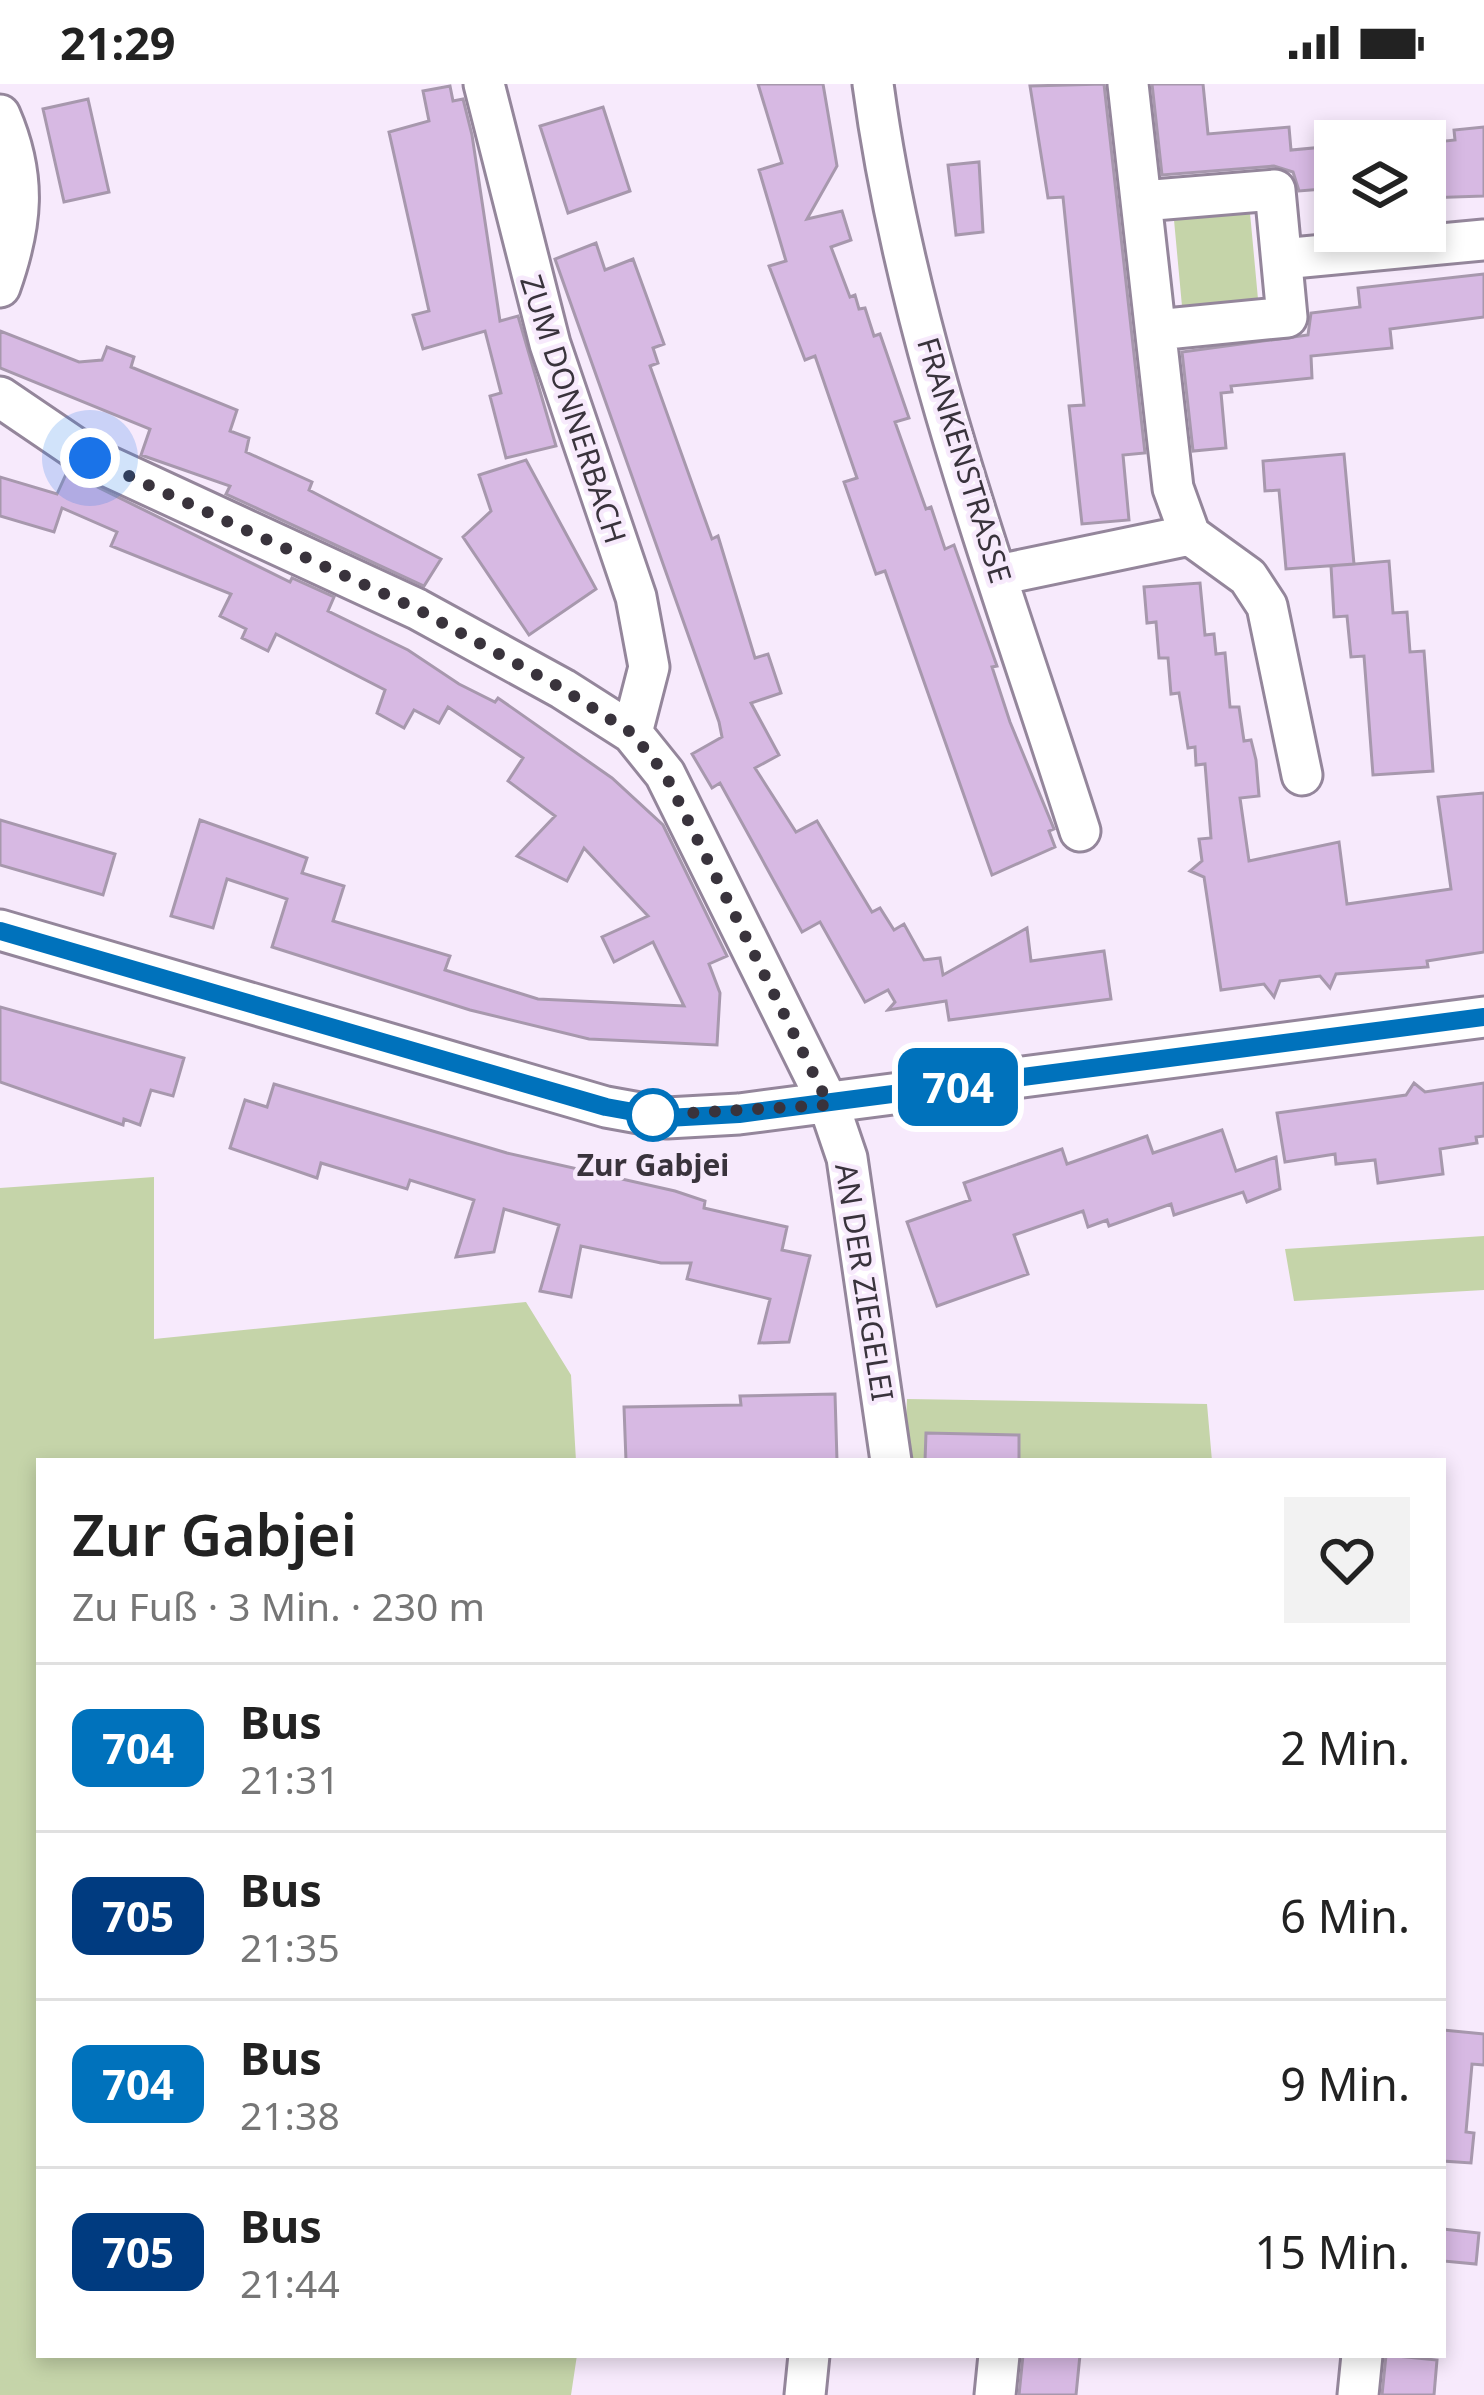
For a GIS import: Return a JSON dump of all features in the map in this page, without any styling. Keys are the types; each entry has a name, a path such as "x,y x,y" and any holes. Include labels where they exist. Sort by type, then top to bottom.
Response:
{"street":[{"name":"ZUM DONNERBACH","path":"484,84 550,344 636,597 649,667 632,733"},
{"name":"FRANKENSTRASSE","path":"873,84 891,199 952,433 1080,831"},
{"path":"1128,84 1173,488 1190,535 1248,577 1267,606 1302,775"},
{"path":"0,115 19,170 22,206 0,287"},
{"path":"1142,201 1275,190 1287,317 1156,330"},
{"path":"1282,260 1484,239"},
{"path":"0,398 90,458 417,609 632,733 665,774 829,1105"},
{"path":"998,575 1190,535"},
{"path":"0,931 606,1107 667,1118 829,1105 1484,1017"},
{"name":"AN DER ZIEGELEI","path":"829,1105 847,1158 891,1458"},
{"path":"806,2395 809,2358"},
{"path":"995,2395 999,2358"},
{"path":"1358,2395 1362,2358"}],"green space":[{"path":"1250,213 1258,299 1182,306 1174,220"},
{"path":"154,1177 154,1339 526,1302 571,1375 576,1458 36,1458 36,2358 577,2358 571,2395 0,2395 0,1188"},
{"path":"1484,1236 1484,1290 1294,1301 1285,1249"},
{"path":"907,1399 1207,1404 1212,1458 904,1458"}],"building":[{"path":"758,84 823,84 837,166 807,219 842,211 851,240 831,247 850,297 855,295 859,309 865,308 874,336 880,334 909,418 895,422 945,549 954,545 997,666 992,667 1010,722 1054,829 1049,831 1055,847 992,875 885,571 876,574 844,482 857,478 815,356 805,360 769,266 786,261 759,170 782,163"},
{"path":"1104,84 1145,453 1123,455 1129,520 1082,524 1069,406 1084,405 1063,197 1048,198 1030,86"},
{"path":"1152,84 1203,84 1208,134 1289,127 1291,150 1314,148 1314,190 1299,191 1293,172 1274,166 1162,175"},
{"path":"450,86 453,101 463,99 472,135 500,321 518,316 556,446 506,458 490,396 501,393 485,331 423,349 413,315 429,311 389,132 429,121 423,91"},
{"path":"88,99 109,192 64,202 43,109"},
{"path":"603,107 630,191 568,213 540,126"},
{"path":"1484,127 1484,196 1446,197 1446,141 1455,140 1454,130"},
{"path":"979,162 983,232 956,235 948,165"},
{"path":"596,243 605,270 633,259 664,344 653,348 658,363 650,366 712,539 718,536 755,658 768,654 781,693 751,703 779,755 755,768 796,832 817,821 872,912 880,908 894,930 904,924 924,960 940,958 943,975 1027,928 1031,961 1104,951 1111,999 949,1020 946,1001 888,1010 895,1002 888,990 865,1002 820,922 802,932 720,783 712,788 692,754 722,737 719,722 555,259"},
{"path":"1484,274 1484,317 1390,329 1392,348 1311,356 1312,378 1231,386 1232,392 1221,393 1226,448 1193,451 1182,352 1308,335 1311,313 1360,307 1358,288"},
{"path":"0,331 79,362 102,360 107,347 134,357 131,367 237,410 230,431 249,438 246,452 312,482 309,490 441,559 424,586 226,494 230,486 141,455 150,429 0,368"},
{"path":"1344,454 1354,564 1286,569 1279,490 1265,491 1263,461"},
{"path":"526,460 596,589 529,635 463,537 491,511 479,475"},
{"path":"67,472 290,582 292,578 334,597 328,611 408,650 459,684 495,702 498,698 612,778 663,825 727,956 709,964 720,993 717,1045 589,1039 470,1010 272,947 287,899 227,879 213,928 171,916 200,820 307,858 302,873 344,886 333,921 450,956 445,970 538,999 684,1006 653,942 614,962 602,937 648,916 584,848 567,881 517,856 555,816 508,781 523,758 448,707 439,723 414,710 404,728 377,713 385,690 276,634 268,651 242,638 246,629 220,616 231,594 111,546 117,532 62,508 54,532 0,516 0,477 57,494"},
{"path":"1389,561 1393,613 1407,612 1410,652 1424,651 1433,771 1373,775 1364,656 1351,657 1347,616 1334,617 1331,566"},
{"path":"1200,583 1205,635 1214,634 1216,654 1225,653 1230,707 1239,707 1244,741 1251,740 1256,760 1259,796 1240,798 1249,861 1339,842 1347,904 1451,889 1438,797 1484,793 1484,952 1427,961 1428,967 1336,974 1330,988 1320,976 1280,981 1274,997 1264,984 1221,990 1204,877 1190,871 1202,861 1199,839 1211,838 1205,764 1196,765 1195,747 1188,748 1179,693 1171,694 1168,658 1159,658 1156,622 1147,623 1144,587"},
{"path":"0,820 115,854 103,895 0,865"},
{"path":"0,1007 184,1058 173,1096 151,1090 140,1125 124,1119 123,1125 0,1082"},
{"path":"1414,1083 1425,1092 1484,1083 1484,1136 1476,1137 1477,1143 1440,1149 1443,1174 1378,1183 1375,1160 1336,1164 1335,1154 1285,1162 1277,1113 1406,1095"},
{"path":"274,1084 507,1153 675,1191 705,1201 704,1208 787,1227 782,1250 810,1256 789,1342 759,1343 770,1299 687,1279 691,1263 661,1263 581,1246 571,1297 540,1291 559,1225 504,1209 494,1252 456,1257 474,1200 410,1180 407,1189 321,1163 317,1178 230,1148 245,1100 267,1107"},
{"path":"1222,1130 1236,1171 1276,1157 1280,1189 1247,1202 1243,1192 1174,1215 1171,1204 1109,1226 1107,1220 1088,1227 1083,1211 1014,1235 1028,1274 937,1306 907,1222 970,1200 964,1183 1062,1149 1067,1164 1147,1136 1153,1153"},
{"path":"835,1394 837,1458 626,1458 624,1407 741,1405 740,1396"},
{"path":"926,1433 1019,1435 1019,1458 925,1458"},
{"path":"1446,2030 1484,2034 1484,2065 1472,2064 1466,2132 1474,2133 1471,2163 1446,2161"},
{"path":"1446,2229 1479,2233 1476,2264 1446,2261"},
{"path":"1023,2358 1080,2358 1076,2395 1019,2395"},
{"path":"1386,2358 1437,2360 1434,2395 1382,2395"}],"bus line":[{"name":"704","path":"0,931 606,1107 667,1118 829,1105 1484,1017"}],"place":[{"name":"Zur Gabjei","path":"653,1115"}],"route":[{"path":"90,458 417,609 563,689 632,733 665,774 829,1105 739,1114 653,1115"}]}
